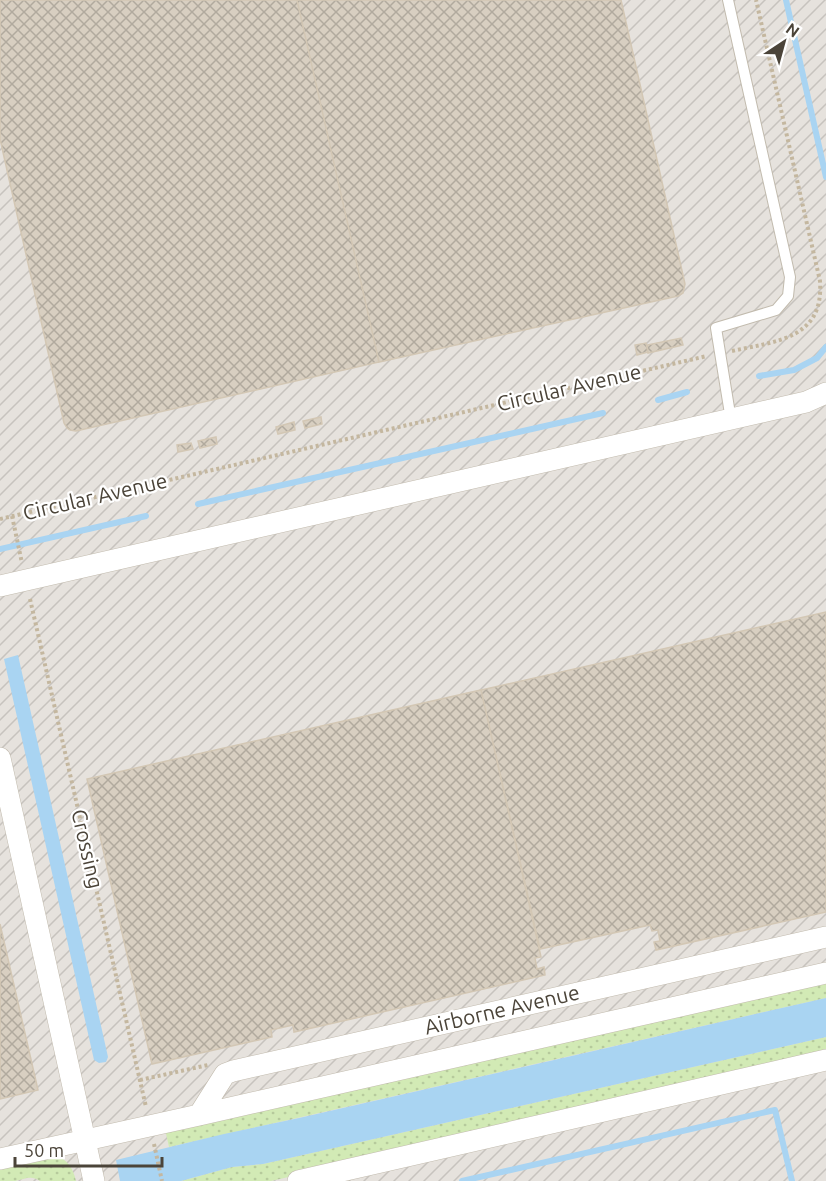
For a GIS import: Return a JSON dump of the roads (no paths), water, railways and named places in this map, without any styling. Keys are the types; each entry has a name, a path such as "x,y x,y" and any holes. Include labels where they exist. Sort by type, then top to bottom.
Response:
{"street":[{"path":"0,586 25,578 731,420 806,402 826,393"},
{"path":"0,758 94,1181"},
{"name":"Airborne Avenue","path":"199,1115 225,1074 233,1071 826,937"},
{"name":"Airborne Avenue","path":"0,1159 86,1139 151,1130 199,1115 826,973"},
{"path":"298,1181 826,1060"}],"lane":[{"path":"728,0 790,277 788,296 776,310 716,328 731,420"}],"water":[{"path":"18,655 108,1057 106,1062 99,1063 94,1060 4,659"},
{"path":"826,998 826,1037 263,1164 232,1167 181,1181 120,1181 116,1160"}],"waterway":[{"path":"786,0 826,177"},
{"path":"759,376 794,370 817,358 826,347"},
{"path":"658,400 687,392"},
{"path":"198,504 603,413"},
{"path":"0,549 146,516"},
{"path":"462,1181 775,1110 792,1181"}]}
